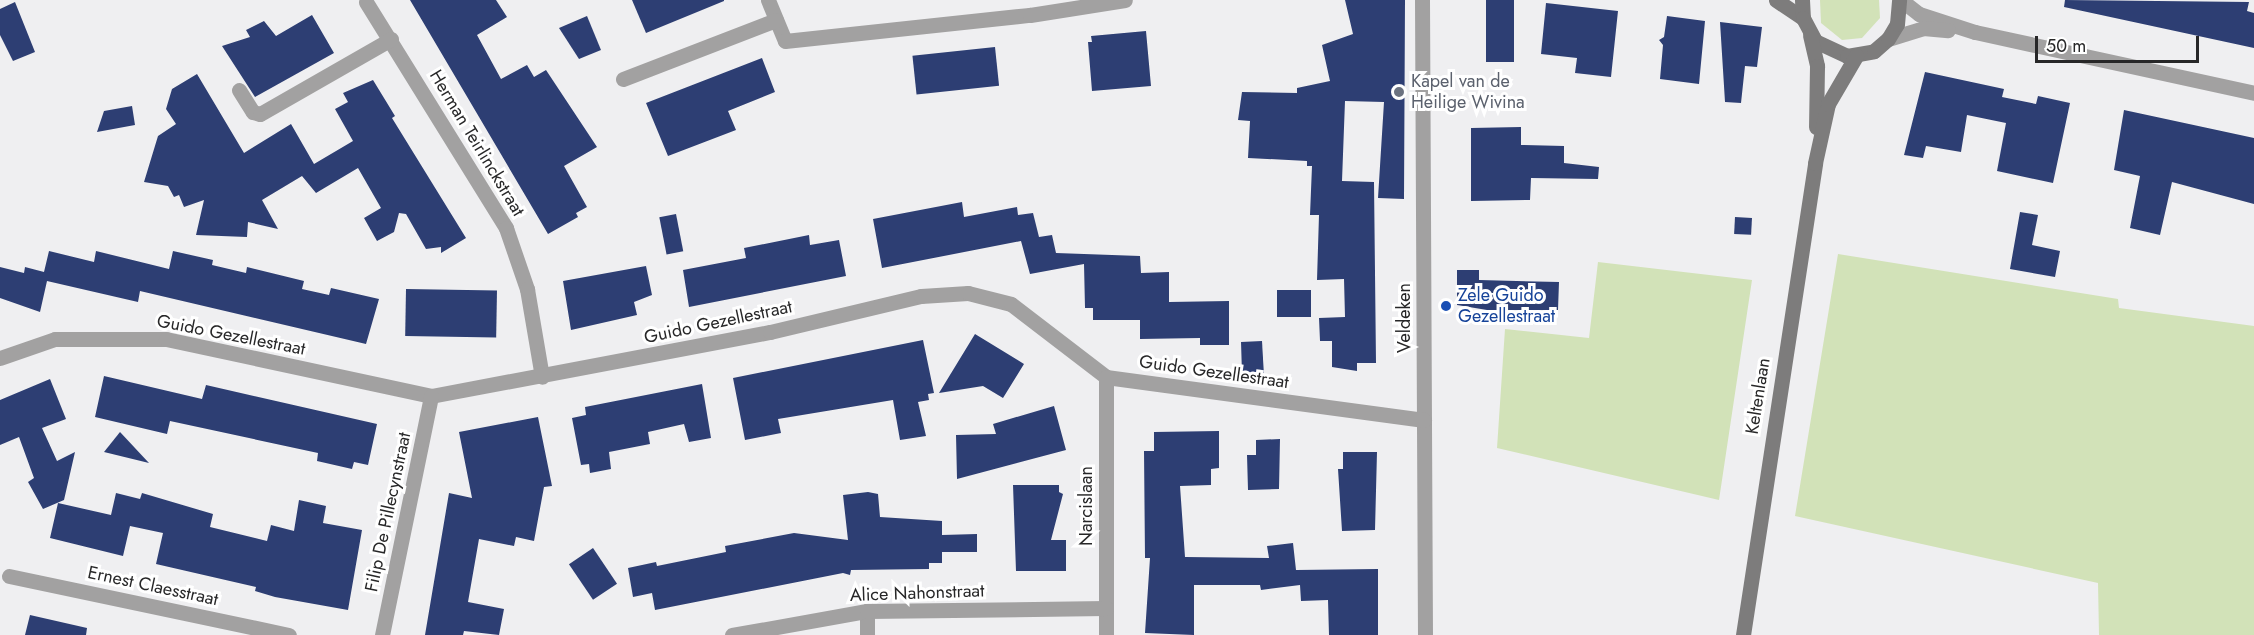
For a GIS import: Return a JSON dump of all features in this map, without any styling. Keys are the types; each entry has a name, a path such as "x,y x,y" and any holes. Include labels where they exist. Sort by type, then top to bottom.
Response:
{"main road":[{"path":"1776,0 1803,18"},
{"name":"Keltenlaan","path":"1802,0 1803,18 1817,66 1815,163"},
{"path":"1856,56 1874,51 1888,39 1897,24 1900,0"},
{"name":"Keltenlaan","path":"1743,635 1815,163 1828,104 1856,56 1834,54 1809,33"}],"street":[{"path":"768,0 785,41 1030,15 1125,0"},
{"name":"Veldeken","path":"1422,0 1425,635"},
{"path":"1900,0 1919,14 1975,32 2254,93"},
{"name":"Herman Teirlinckstraat","path":"366,2 506,228 527,289 542,377"},
{"path":"623,79 776,20"},
{"path":"1888,39 1923,28 1975,32"},
{"path":"239,90 253,112 260,114 391,39"},
{"name":"Guido Gezellestraat","path":"0,358 55,339 166,339 431,396 542,377 770,332 921,296 968,293 1011,304 1106,377 1424,420"},
{"name":"Narcislaan","path":"1106,377 1106,635"},
{"name":"Filip De Pillecynstraat","path":"382,635 431,396"},
{"name":"Ernest Claesstraat","path":"9,576 289,635"},
{"name":"Alice Nahonstraat","path":"732,635 867,611 1106,608"},
{"path":"867,611 867,635"}],"green space":[{"path":"1820,0 1879,0 1880,18 1862,38 1842,40 1821,23"},
{"path":"1838,254 2118,299 2119,308 2254,326 2254,635 2099,635 2098,583 1795,516"},
{"path":"1598,262 1752,280 1719,500 1497,448 1505,329 1589,338"}],"building":[{"path":"410,0 496,0 507,17 477,35 501,79 527,65 534,77 546,70 597,147 564,166 587,207 576,213 578,217 548,234"},
{"path":"632,0 724,0 724,1 646,33"},
{"path":"1345,0 1405,0 1404,199 1378,198 1384,102 1345,101 1342,181 1374,182 1376,363 1357,363 1357,371 1332,367 1332,341 1320,341 1319,318 1345,317 1344,279 1317,280 1319,215 1310,215 1312,166 1307,166 1307,161 1248,158 1250,121 1238,120 1242,92 1297,93 1297,88 1330,81 1322,45 1353,34"},
{"path":"1486,0 1514,0 1514,62 1486,62"},
{"path":"2065,0 2249,2 2247,11 2254,13 2254,48 2064,7"},
{"path":"15,2 35,52 13,61 0,35 0,9"},
{"path":"1546,3 1618,11 1611,77 1575,73 1577,58 1541,54"},
{"path":"312,15 334,53 255,97 222,46 250,37 246,30 264,21 276,36"},
{"path":"587,16 601,50 579,59 559,28"},
{"path":"1667,16 1705,21 1699,84 1660,79 1663,45 1659,40 1664,37"},
{"path":"1720,22 1762,27 1757,67 1745,66 1741,103 1725,102"},
{"path":"1146,31 1151,86 1092,91 1088,42 1092,42 1091,36"},
{"path":"995,47 999,86 917,94 912,56"},
{"path":"762,58 775,92 728,111 736,130 668,156 646,103"},
{"path":"1925,72 2004,89 2002,97 2036,104 2038,96 2070,103 2053,183 1997,171 2006,123 1967,115 1961,152 1926,146 1923,158 1904,155"},
{"path":"197,74 244,153 291,124 314,164 353,141 335,109 348,102 343,93 373,80 395,116 392,118 466,238 441,253 441,247 426,249 406,214 399,213 394,232 377,241 364,218 381,208 358,168 316,193 302,176 262,200 278,229 248,222 247,237 196,235 204,200 184,207 179,195 174,197 168,186 144,182 158,136 176,124 166,109 172,89"},
{"path":"132,106 135,125 97,132 104,111"},
{"path":"2124,110 2254,138 2254,204 2172,182 2160,235 2130,228 2140,176 2114,170"},
{"path":"1521,127 1521,145 1564,146 1564,163 1599,167 1598,179 1531,178 1530,200 1471,201 1471,128"},
{"path":"962,202 964,217 1017,207 1018,215 1033,213 1039,237 1052,235 1056,253 1140,256 1141,273 1169,272 1169,302 1229,301 1229,345 1200,345 1200,338 1140,339 1140,320 1093,320 1093,308 1085,308 1084,264 1030,274 1021,241 882,268 873,219"},
{"path":"2020,212 2038,215 2032,245 2060,251 2055,277 2010,269"},
{"path":"676,214 683,251 667,255 659,217"},
{"path":"1735,217 1752,218 1751,235 1734,234"},
{"path":"809,235 810,245 839,240 846,276 689,307 683,270 746,258 744,248"},
{"path":"49,251 94,262 96,251 169,269 173,251 213,260 212,265 246,273 247,267 304,281 302,289 329,295 331,288 379,299 366,344 140,291 138,302 47,281 40,312 0,298 0,267 24,273 25,267 44,272"},
{"path":"646,266 652,295 634,302 637,315 571,330 563,281"},
{"path":"1457,270 1479,270 1479,280 1559,282 1558,310 1487,310 1457,305"},
{"path":"406,289 497,291 496,338 405,336"},
{"path":"1277,290 1311,290 1311,317 1277,317"},
{"path":"975,334 1024,364 1003,398 983,386 939,393"},
{"path":"923,340 934,393 928,394 929,400 918,402 926,436 900,440 893,400 778,419 781,433 745,440 733,378"},
{"path":"1262,341 1264,376 1242,373 1241,342"},
{"path":"104,376 202,399 206,385 377,424 368,465 354,462 352,469 317,461 318,453 170,421 167,434 95,417"},
{"path":"50,379 66,419 42,428 57,461 75,452 64,500 43,509 28,482 34,478 19,437 0,445 0,400"},
{"path":"702,384 711,438 689,442 684,424 648,432 650,444 609,452 611,469 590,473 589,464 581,465 572,418 586,415 585,407"},
{"path":"1054,406 1066,450 957,479 956,435 996,434 993,424"},
{"path":"538,417 552,486 544,487 534,541 516,537 514,546 479,539 468,602 504,609 499,635 464,631 463,635 425,635 449,493 472,498 459,432"},
{"path":"1219,431 1219,468 1211,469 1211,485 1180,486 1185,557 1269,558 1267,546 1293,543 1296,570 1378,569 1378,635 1329,635 1328,600 1301,601 1300,585 1261,590 1260,585 1194,585 1194,635 1145,633 1150,558 1145,558 1144,451 1154,451 1154,432"},
{"path":"120,432 149,463 104,452"},
{"path":"1280,439 1279,489 1248,490 1247,455 1256,455 1256,440"},
{"path":"1343,452 1377,452 1375,530 1342,531 1338,469 1343,469"},
{"path":"1013,485 1059,485 1059,492 1063,494 1051,540 1066,540 1066,571 1016,571"},
{"path":"868,492 878,494 880,517 942,521 942,535 977,534 977,552 942,552 942,563 929,563 929,569 851,570 850,575 843,573 655,610 652,593 633,597 628,568 656,562 657,566 726,552 725,546 794,533 848,540 843,495"},
{"path":"116,493 140,499 142,493 213,514 210,527 267,541 271,525 294,531 299,500 326,506 323,523 362,530 348,610 275,597 255,591 256,587 156,564 163,533 130,526 123,556 50,538 58,503 111,515"},
{"path":"593,548 617,584 593,600 569,564"},
{"path":"30,615 87,628 86,635 25,635"}],"place":[{"name":"Kapel van de Heilige Wivina","path":"1399,92"},
{"name":"Zele Guido Gezellestraat","path":"1446,306"}]}
